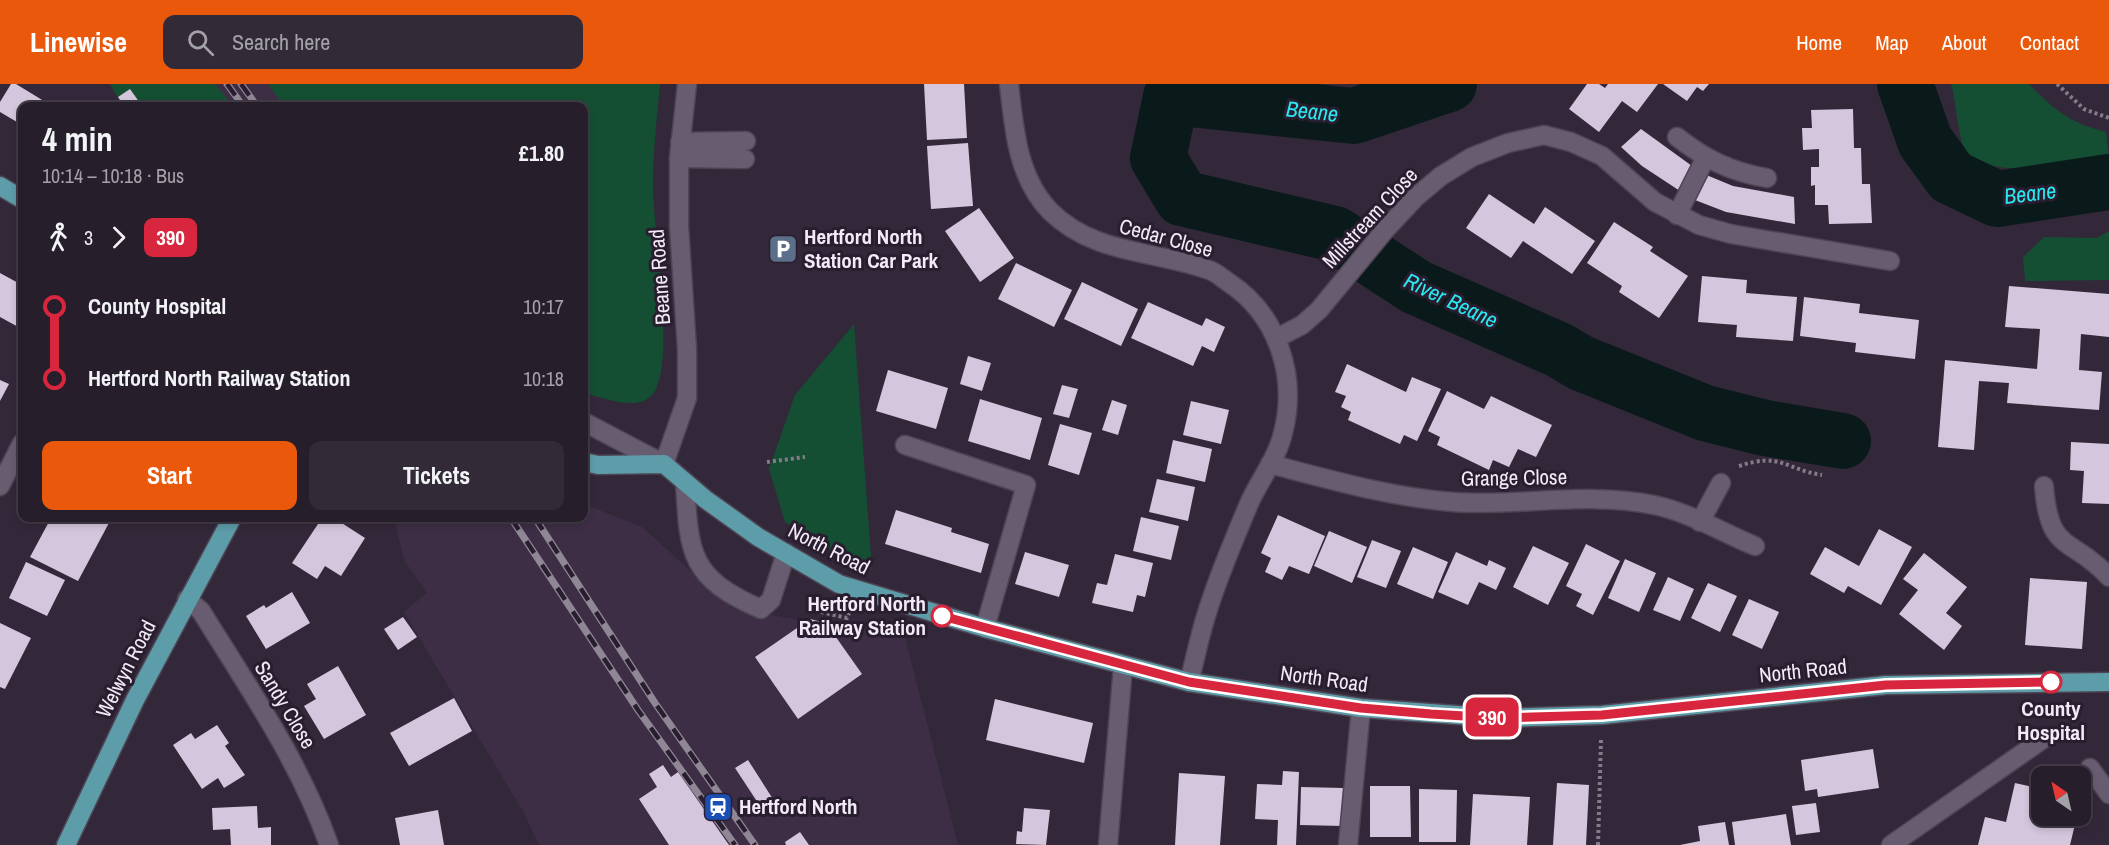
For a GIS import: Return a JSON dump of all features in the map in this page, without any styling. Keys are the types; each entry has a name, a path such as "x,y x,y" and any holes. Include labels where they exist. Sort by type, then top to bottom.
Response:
{"main road":[{"path":"0,186 18,197"},
{"path":"588,463 598,465 664,464"},
{"name":"North Road","path":"664,464 749,531 839,584 984,628 1189,682 1361,708 1498,718 1602,715 1886,685 2109,682"},
{"name":"Welwyn Road","path":"66,845 187,599 230,522"}],"street":[{"name":"Beane Road","path":"664,464 687,398 687,349 679,226 680,150 687,84"},
{"name":"Cedar Close","path":"1009,84 1015,136 1023,165 1034,190 1050,211 1093,241 1210,270 1238,288 1261,309 1277,338 1287,370 1283,432 1270,464 1250,502 1217,582 1189,682"},
{"name":"Millstream Close","path":"1277,338 1302,325 1319,310 1340,281 1384,230 1416,197 1441,176 1472,157 1508,143 1544,135 1571,142 1602,156 1655,202 1699,225 1731,234 1890,261"},
{"path":"1677,136 1705,159 1745,174 1767,178"},
{"path":"680,150 746,141"},
{"path":"680,150 745,159"},
{"path":"1677,214 1705,159"},
{"path":"588,424 664,464"},
{"path":"905,445 1026,485 984,628"},
{"path":"0,486 18,451"},
{"name":"Grange Close","path":"1270,464 1389,495 1501,503 1554,499 1624,501 1656,505 1755,546"},
{"path":"685,482 688,538 706,575 761,609 771,600 786,554"},
{"path":"1700,522 1721,483"},
{"path":"2043,486 2049,520 2059,539 2109,578"},
{"name":"Sandy Close","path":"187,599 201,611 293,760 329,845"},
{"path":"1108,845 1123,666"},
{"path":"1348,845 1361,708"},
{"path":"1891,845 2043,739"},
{"path":"2091,769 2109,794"}],"path":[{"path":"2057,84 2084,108 2109,118"},
{"path":"767,462 805,457"},
{"path":"1721,483 1739,465 1765,459 1785,462 1802,472 1822,475"},
{"path":"821,612 847,618 850,610"},
{"path":"1598,845 1601,737"}],"shaded area":[{"path":"110,84 454,84 464,102 121,102"},
{"path":"588,506 642,527 733,609 905,637 958,845 539,845 524,813 404,612 427,593 404,560 396,522 588,522"}],"green space":[{"path":"110,84 215,84 230,102 121,102"},
{"path":"268,84 660,84 653,185 662,297 663,359 658,383 650,397 635,403 626,403 588,394 588,102 281,102"},
{"path":"1951,84 2029,84 2064,115 2106,132 2109,159 2053,167 2010,168 1990,165 1975,158 1962,142"},
{"path":"2109,231 2109,280 2025,281 2023,257 2044,237 2097,238"},
{"path":"854,324 872,570 816,542 785,522 769,469 795,395"}],"building":[{"path":"11,84 16,84 45,102 18,102 18,123 0,112 0,102"},
{"path":"924,84 964,84 967,138 927,140"},
{"path":"1587,84 1599,84 1605,88 1608,84 1658,84 1637,112 1622,101 1599,132 1569,109"},
{"path":"1663,84 1709,84 1703,91 1697,87 1687,101"},
{"path":"130,89 139,102 121,102 118,97"},
{"path":"1853,109 1854,148 1861,148 1862,184 1870,184 1872,223 1829,224 1828,205 1815,205 1815,185 1811,186 1811,167 1819,167 1819,149 1803,150 1802,128 1812,128 1811,110"},
{"path":"1641,129 1692,166 1680,191 1642,166 1621,147"},
{"path":"968,143 973,206 931,209 927,146"},
{"path":"1704,174 1733,186 1794,197 1795,224 1726,212 1695,200"},
{"path":"1489,194 1534,224 1545,207 1595,241 1572,274 1523,241 1511,258 1466,228"},
{"path":"979,208 1014,258 980,282 945,231"},
{"path":"1614,222 1653,247 1650,251 1688,276 1659,318 1619,292 1622,286 1587,263"},
{"path":"1016,263 1072,290 1054,327 998,299"},
{"path":"0,273 18,283 18,327 0,317"},
{"path":"1702,276 1747,280 1746,293 1797,297 1793,341 1736,337 1737,325 1698,322"},
{"path":"1082,282 1138,309 1121,346 1064,319"},
{"path":"2009,286 2109,294 2109,337 2081,334 2079,370 2102,372 2099,410 2007,403 2009,383 1979,381 1974,450 1938,447 1945,360 2037,369 2040,329 2005,327"},
{"path":"1804,297 1860,304 1859,313 1919,320 1915,359 1855,352 1856,343 1800,336"},
{"path":"1148,302 1202,326 1206,318 1225,327 1214,352 1202,346 1193,366 1131,338"},
{"path":"968,356 991,363 982,391 960,384"},
{"path":"1347,364 1406,392 1412,377 1441,389 1417,441 1404,435 1400,444 1348,420 1351,412 1341,407 1346,396 1335,392"},
{"path":"888,370 948,388 936,429 876,411"},
{"path":"0,380 9,384 0,401"},
{"path":"1062,385 1078,389 1069,418 1053,414"},
{"path":"1447,391 1484,409 1491,396 1552,425 1536,457 1518,449 1509,467 1493,460 1489,470 1437,445 1440,437 1428,431"},
{"path":"980,399 1042,418 1030,460 968,441"},
{"path":"1112,400 1127,405 1118,435 1102,430"},
{"path":"1191,401 1229,410 1221,444 1183,435"},
{"path":"1060,424 1092,433 1079,475 1048,465"},
{"path":"1173,440 1212,449 1205,482 1166,473"},
{"path":"2071,442 2109,444 2109,504 2082,503 2084,471 2070,470"},
{"path":"1157,479 1195,487 1188,521 1149,512"},
{"path":"896,510 952,528 951,532 989,544 981,573 885,544"},
{"path":"1278,515 1325,536 1309,574 1289,566 1282,580 1265,572 1271,558 1261,553"},
{"path":"1141,517 1179,526 1171,560 1133,551"},
{"path":"49,522 109,522 78,581 30,557"},
{"path":"319,522 340,522 365,538 341,576 325,566 317,579 292,563"},
{"path":"1879,529 1912,547 1881,605 1848,586 1844,593 1810,574 1825,547 1859,566"},
{"path":"1329,531 1367,547 1352,583 1314,566"},
{"path":"1372,540 1401,551 1386,588 1357,577"},
{"path":"1586,544 1620,561 1593,615 1576,606 1582,594 1566,586"},
{"path":"1533,546 1569,563 1548,605 1513,587"},
{"path":"1413,547 1448,562 1433,599 1397,584"},
{"path":"1025,552 1069,565 1059,597 1015,584"},
{"path":"1456,552 1487,566 1489,560 1506,568 1496,590 1479,582 1468,605 1438,592"},
{"path":"1924,553 1967,587 1946,613 1962,626 1944,650 1899,614 1918,590 1903,579"},
{"path":"1115,554 1153,563 1145,597 1137,595 1133,612 1092,603 1097,583 1107,585"},
{"path":"1625,559 1656,573 1639,612 1608,598"},
{"path":"26,562 65,580 47,616 9,598"},
{"path":"1668,577 1694,589 1680,621 1653,610"},
{"path":"2030,578 2087,582 2082,649 2025,645"},
{"path":"1708,583 1737,596 1720,632 1691,618"},
{"path":"292,592 310,623 266,649 246,616 264,605 266,608"},
{"path":"1749,599 1779,612 1762,649 1732,635"},
{"path":"403,617 417,637 398,650 384,629"},
{"path":"810,619 826,623 862,674 798,719 755,657"},
{"path":"0,623 31,638 5,689 0,687"},
{"path":"338,666 366,715 324,739 304,706 316,699 307,684"},
{"path":"454,698 472,731 409,766 390,733"},
{"path":"995,699 1093,723 1084,763 986,740"},
{"path":"217,725 229,743 225,746 245,775 224,788 218,778 202,789 173,745 191,733 195,739"},
{"path":"1873,749 1879,788 1818,797 1817,789 1805,791 1801,760"},
{"path":"748,760 778,807 766,815 735,768"},
{"path":"663,765 671,777 678,772 729,845 669,845 639,799 657,787 649,774"},
{"path":"1283,771 1299,772 1296,845 1277,845 1278,820 1255,819 1257,784 1282,785"},
{"path":"1179,773 1225,776 1220,845 1175,845"},
{"path":"1557,783 1589,785 1586,845 1553,845"},
{"path":"2015,783 2031,787 2031,826 2075,826 2070,845 1978,845 1985,817 2006,822"},
{"path":"1370,786 1410,786 1411,837 1370,837"},
{"path":"1301,787 1343,788 1342,826 1300,825"},
{"path":"1419,789 1457,790 1456,842 1419,842"},
{"path":"1473,794 1530,797 1527,845 1470,845"},
{"path":"1816,803 1820,832 1796,835 1792,806"},
{"path":"257,806 258,828 271,827 271,845 231,845 230,829 213,830 212,808"},
{"path":"1024,808 1050,810 1046,845 1016,844 1017,831 1022,832"},
{"path":"438,810 444,845 400,845 395,818"},
{"path":"1786,814 1791,845 1735,845 1732,822"},
{"path":"1725,822 1729,845 1680,845 1700,841 1698,826"},
{"path":"800,832 809,845 786,845 785,842"}],"waterway":[{"name":"Beane","path":"1171,97 1354,116 1449,84"},
{"name":"Beane","path":"1905,84 1925,141 1951,177 1997,199 2109,182"},
{"name":"River Beane","path":"1171,97 1158,158 1182,198 1335,234 1416,287 1559,350 1581,363 1705,413 1765,428 1843,441"}],"railway":[{"path":"227,84 240,102"},
{"path":"241,84 254,102"},
{"path":"514,522 638,710 735,845"},
{"path":"538,522 655,703 755,845"}],"bus line":[{"name":"390","path":"942,616 1189,682 1361,708 1498,718 1602,715 1886,685 2051,682"}],"place":[{"name":"Hertford North Station Car Park","path":"783,249"},
{"name":"Hertford North Railway Station","path":"942,616"},
{"name":"County Hospital","path":"2051,682"},
{"name":"Hertford North","path":"718,807"}]}
